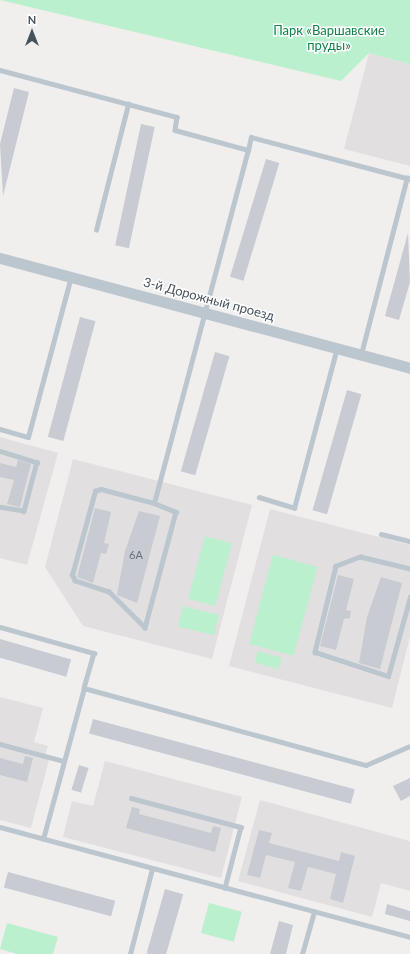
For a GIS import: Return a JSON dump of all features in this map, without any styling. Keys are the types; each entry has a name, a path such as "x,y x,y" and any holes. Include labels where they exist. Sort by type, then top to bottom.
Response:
{"street":[{"name":"3-й Дорожный проезд","path":"0,258 410,368"}],"lane":[{"path":"0,70 177,117 175,130 248,150"},
{"path":"96,230 128,104"},
{"path":"154,503 251,137 409,178 361,354"},
{"path":"0,429 28,437 71,277"},
{"path":"259,498 294,508 337,348"},
{"path":"0,450 37,462 24,511 0,507"},
{"path":"101,489 154,503 172,508 175,515 145,628 109,592 72,578 95,491 101,489"},
{"path":"381,534 410,541"},
{"path":"410,569 360,557 336,566 315,652 388,676 410,597"},
{"path":"0,627 94,653 43,839"},
{"path":"84,688 366,765 410,746"},
{"path":"0,744 64,760"},
{"path":"131,798 241,827 225,888"},
{"path":"0,827 410,937"},
{"path":"130,954 152,869"},
{"path":"302,954 314,912"}],"shaded area":[{"path":"369,53 410,64 410,166 344,149"},
{"path":"0,437 58,453 27,565 0,558"},
{"path":"73,459 252,505 212,659 83,626 45,567"},
{"path":"270,509 410,545 410,637 392,708 229,666"},
{"path":"0,697 43,708 34,742 48,746 44,758 49,760 31,828 0,820"},
{"path":"105,761 242,797 221,878 63,837 72,801 93,806"},
{"path":"260,800 410,841 410,891 381,883 372,917 238,881"}],"green space":[{"name":"Парк «Варшавские пруды»","path":"0,0 410,0 410,64 369,53 341,81"},
{"path":"205,536 232,543 215,606 188,599"},
{"path":"273,555 317,567 294,656 249,644"},
{"path":"183,606 219,615 214,635 178,626"},
{"path":"258,651 282,658 279,669 255,663"},
{"path":"209,903 242,912 234,942 201,933"},
{"path":"7,923 58,937 53,954 17,954 0,949"}],"building":[{"path":"14,88 29,92 3,196 0,144"},
{"path":"141,124 155,127 129,248 115,245"},
{"path":"266,159 279,163 243,281 230,277"},
{"path":"408,233 410,282 399,320 385,316"},
{"path":"80,317 95,321 63,441 48,437"},
{"path":"215,352 229,356 195,475 181,471"},
{"path":"347,390 361,394 327,514 313,510"},
{"path":"18,460 31,464 20,507 7,504 14,480 0,477 0,463 16,467"},
{"path":"95,508 111,512 104,543 109,544 106,554 101,553 93,583 77,577"},
{"path":"139,511 160,516 137,603 117,595 125,551"},
{"path":"338,575 354,579 346,610 351,611 350,618 344,619 336,650 320,646"},
{"path":"381,577 402,583 380,669 359,663 367,617"},
{"path":"0,639 71,659 66,677 0,658"},
{"path":"93,719 355,789 351,804 89,733"},
{"path":"25,756 33,758 27,782 0,775 0,758 23,764"},
{"path":"79,765 89,768 81,793 71,790"},
{"path":"410,778 410,796 401,801 393,786"},
{"path":"132,807 140,809 139,814 211,833 213,826 221,828 215,852 126,828"},
{"path":"259,830 272,833 269,843 339,861 341,852 355,856 343,903 330,899 336,874 308,867 301,891 288,888 295,862 266,855 260,878 247,875"},
{"path":"8,872 115,901 111,916 4,887"},
{"path":"165,889 183,894 166,954 147,953"},
{"path":"387,904 410,911 410,921 385,914"},
{"path":"279,921 293,925 286,954 270,954"}]}
